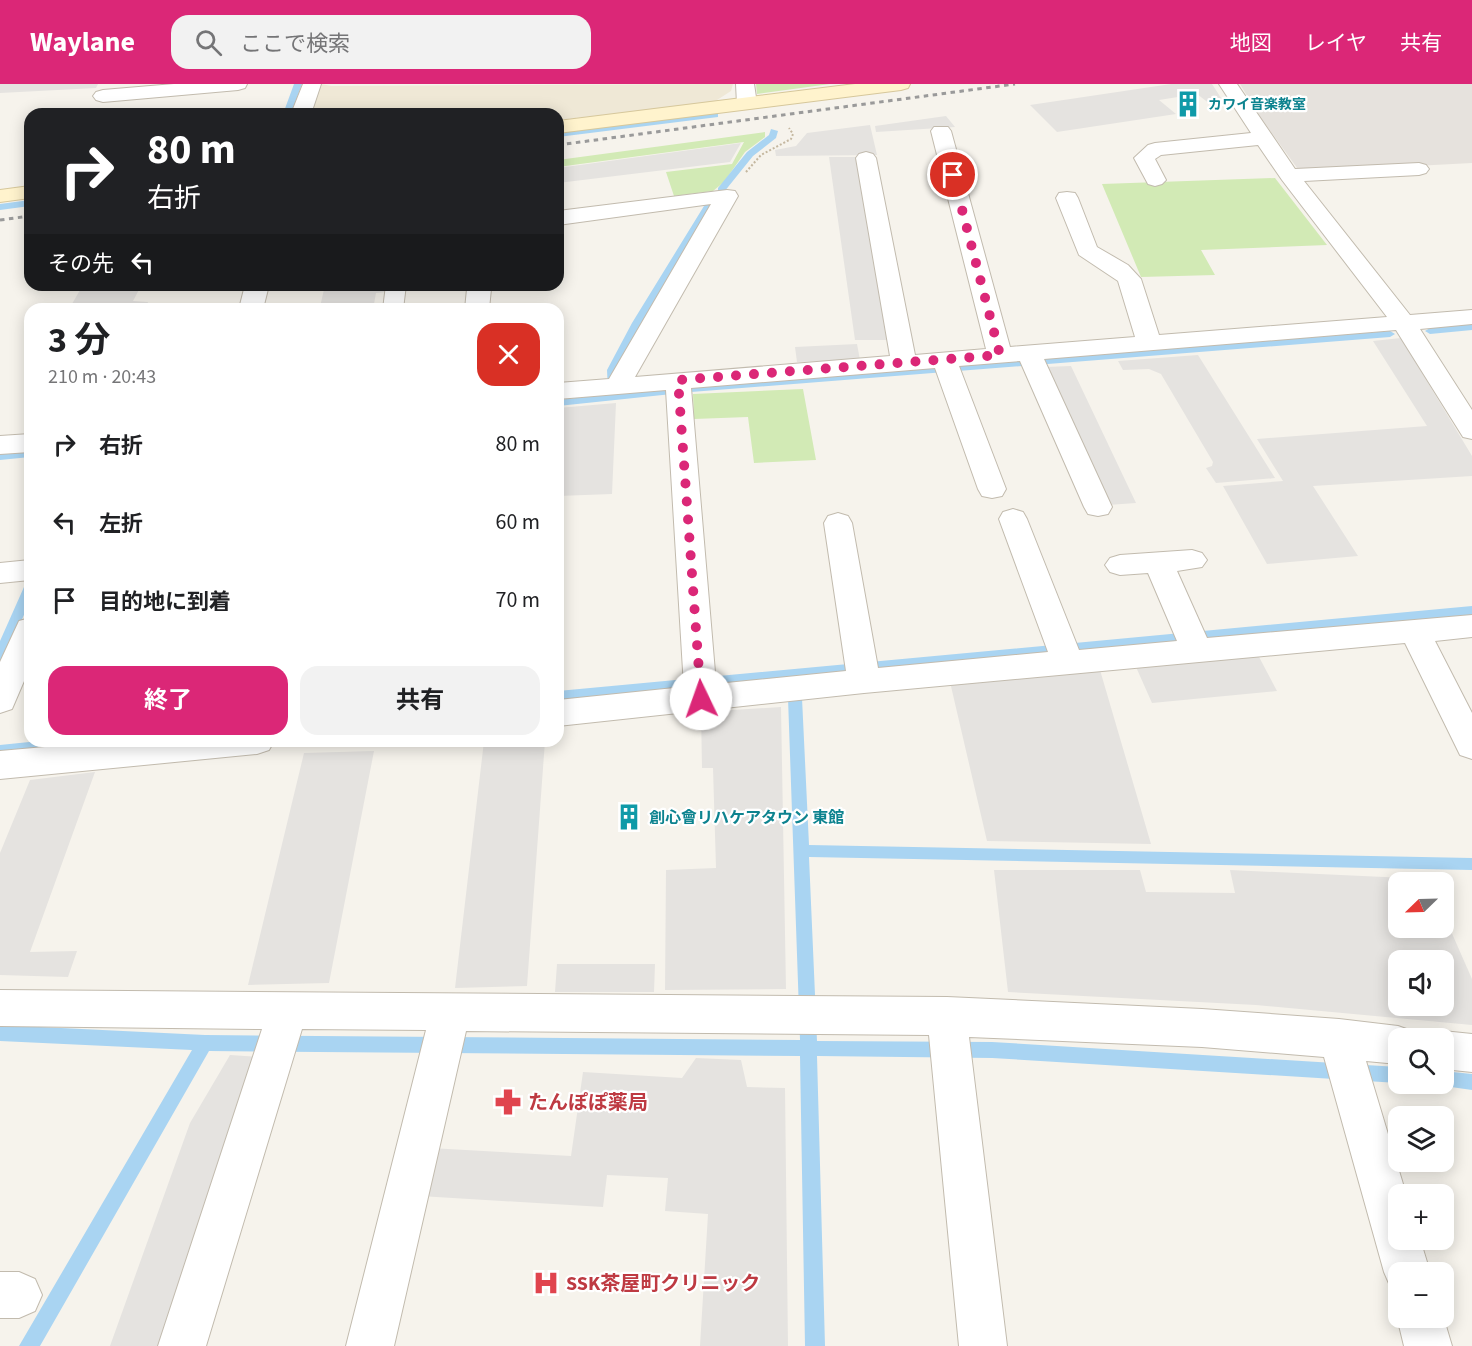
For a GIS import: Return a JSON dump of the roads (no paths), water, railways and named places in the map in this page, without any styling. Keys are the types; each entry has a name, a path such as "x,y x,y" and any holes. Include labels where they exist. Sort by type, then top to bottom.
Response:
{"street":[{"path":"103,96 238,84"},
{"path":"303,108 312,84"},
{"path":"564,126 746,94 895,84"},
{"path":"1228,84 1289,176 1404,323 1472,431"},
{"path":"941,130 1000,355"},
{"path":"1155,180 1144,158 1155,149 1263,138"},
{"path":"866,158 904,362"},
{"path":"1289,176 1419,169"},
{"path":"0,196 24,193"},
{"path":"564,217 727,196 615,385"},
{"path":"1067,198 1087,250 1092,256 1124,273 1129,279 1149,343"},
{"path":"564,390 615,385 679,387 904,362 947,367 1000,355 1032,359 1149,343 1472,317"},
{"path":"1032,359 1098,507"},
{"path":"947,367 992,489"},
{"path":"679,387 700,689"},
{"path":"0,445 24,443"},
{"path":"1013,519 1065,653"},
{"path":"838,523 862,672"},
{"path":"1120,565 1192,560"},
{"path":"1158,563 1193,641"},
{"path":"564,712 700,689 862,672 1193,641 1472,626"},
{"path":"1414,630 1472,746"},
{"path":"0,699 24,643"},
{"path":"0,765 193,747"},
{"path":"0,1008 281,1032 445,1032 807,1014 949,1039 1345,1060 1388,1048"},
{"path":"182,1346 281,1032"},
{"path":"370,1346 445,1032"},
{"path":"949,1039 983,1346"},
{"path":"1454,1051 1472,1053"},
{"path":"1345,1060 1404,1262"},
{"path":"1423,1328 1428,1346"}],"waterway":[{"path":"289,108 298,84"},
{"path":"564,134 715,115"},
{"path":"721,190 750,154 773,136 774,131"},
{"path":"0,207 24,204"},
{"path":"613,391 612,370 637,323 708,206"},
{"path":"1430,331 1472,327"},
{"path":"564,402 691,389 1390,334"},
{"path":"0,456 24,454"},
{"path":"0,656 24,601"},
{"path":"564,695 1472,611"},
{"path":"795,698 808,1048"},
{"path":"2,750 33,747"},
{"path":"802,851 1472,864"},
{"path":"0,1033 205,1043"},
{"path":"29,1346 205,1043"},
{"path":"205,1043 808,1048"},
{"path":"808,1048 992,1050 1388,1074"},
{"path":"808,1048 815,1346"},
{"path":"1454,1080 1472,1082"}],"railway":[{"path":"564,144 1015,84"},
{"path":"0,220 24,217"}],"place":[{"name":"カワイ音楽教室","path":"1188,104"},
{"name":"創心會リハケアタウン 東館","path":"629,817"},
{"name":"たんぽぽ薬局","path":"508,1102"},
{"name":"SSK茶屋町クリニック","path":"546,1283"}]}
